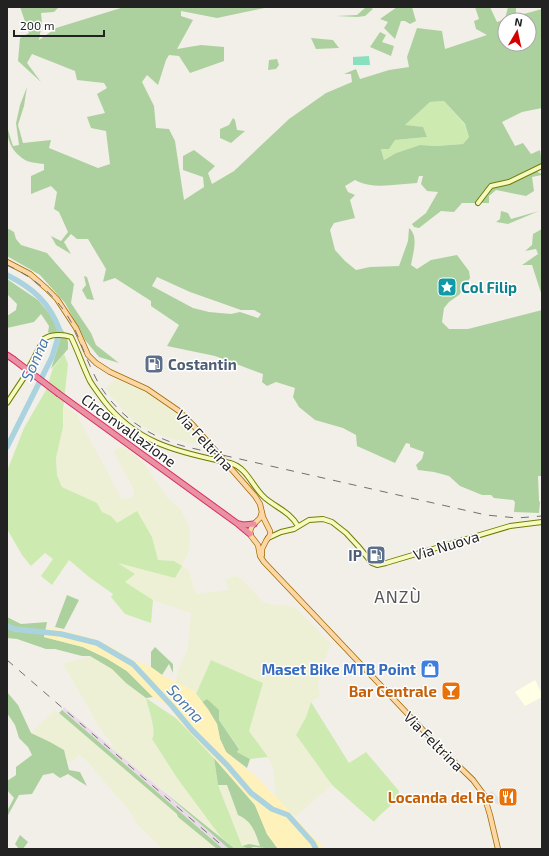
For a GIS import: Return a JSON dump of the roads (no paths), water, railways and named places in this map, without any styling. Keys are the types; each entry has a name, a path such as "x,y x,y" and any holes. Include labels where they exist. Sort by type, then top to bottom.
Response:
{"highway":[{"name":"Circonvallazione","path":"7,355 250,534"},
{"path":"238,524 243,525 256,523"}],"main road":[{"name":"Via Feltrina","path":"7,262 30,274 47,288 57,299 73,323 88,355 96,363 110,372 133,382 162,398 184,416 255,496 260,504 269,527"},
{"path":"250,534 251,528 260,518 262,512"},
{"path":"256,523 263,522 269,527 270,531 262,549 262,560"},
{"name":"Via Feltrina","path":"250,534 258,545 262,560 270,570 438,746 473,780 484,795 498,849"},
{"path":"254,540 260,542 267,539"}],"street":[{"path":"478,203 491,186 509,182 542,166"},
{"path":"7,403 23,379 44,339 49,336 65,335 71,337 91,382 114,413 126,425 143,436 160,444 190,454 230,463 241,468 261,494 288,514 298,526 291,531 281,532 275,531 269,527"},
{"name":"Via Nuova","path":"298,526 314,519 323,519 332,522 352,538 374,565 386,563 518,524 542,522"},
{"path":"267,539 281,532"}],"waterway":[{"name":"Sonna","path":"7,275 25,285 40,297 51,312 60,331 52,357 7,447"},
{"name":"Sonna","path":"7,626 14,629 61,634 97,643 133,664 251,793 272,809 288,815 313,843 316,849"}],"railway":[{"path":"7,265 33,280 55,299 71,322 92,370 108,398 130,420 157,436 187,447 486,515 517,518 542,516"},
{"path":"7,660 226,849"}],"place":[{"name":"Col Filip","path":"447,287"},
{"name":"Costantin","path":"154,364"},
{"name":"IP","path":"376,555"},
{"name":"Maset Bike MTB Point","path":"430,669"},
{"name":"Bar Centrale","path":"451,691"},
{"name":"Locanda del Re","path":"508,797"}],"district":[{"name":"ANZÙ","path":"398,596"}]}
